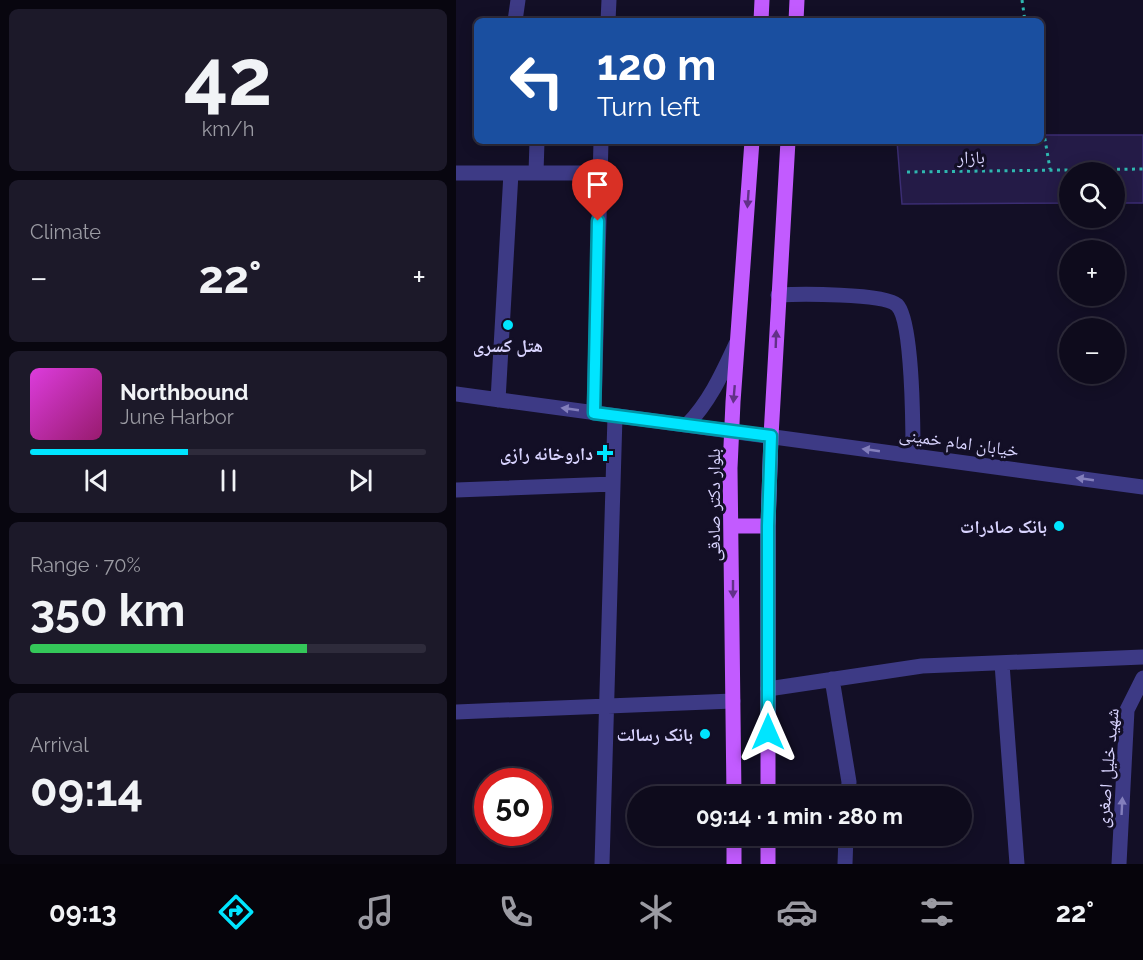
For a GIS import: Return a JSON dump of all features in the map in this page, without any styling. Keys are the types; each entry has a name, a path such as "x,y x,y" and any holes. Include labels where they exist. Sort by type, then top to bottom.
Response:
{"main road":[{"path":"760,18 762,0"},
{"path":"796,18 797,0"},
{"name":"بلوار دکتر صادقی","path":"734,786 730,468 752,144"},
{"path":"768,786 768,526 778,295 788,144"},
{"path":"732,526 768,526"},
{"path":"734,846 734,864"},
{"path":"768,846 768,864"}],"street":[{"path":"515,18 518,0"},
{"path":"608,18 609,0"},
{"path":"536,173 537,144"},
{"path":"594,413 601,144"},
{"path":"456,173 600,173"},
{"path":"498,400 511,173"},
{"path":"778,295 849,296 887,300 898,305 905,322 912,394 914,456"},
{"path":"687,425 703,409 712,394 739,338"},
{"path":"456,394 732,431"},
{"path":"602,864 615,416"},
{"name":"خیابان امام خمینی","path":"732,431 1143,487"},
{"path":"456,490 613,484"},
{"path":"768,689 922,666 1143,657"},
{"path":"1002,664 1017,864"},
{"name":"شهید خلیل اصغری","path":"1119,864 1127,711 1143,678"},
{"path":"832,679 849,786"},
{"path":"456,712 733,701"},
{"path":"845,864 846,846"}],"path":[{"path":"1022,0 1025,18"},
{"path":"1044,134 1050,169"},
{"name":"بازار","path":"908,172 1143,169"}],"building":[{"path":"1044,135 1143,135 1143,203 1125,203 1125,162 1059,162 1059,203 902,204 897,144 1044,144"}],"place":[{"name":"هتل کسری","path":"508,325"},
{"name":"داروخانه رازی","path":"605,453"},
{"name":"بانک صادرات","path":"1059,526"},
{"name":"بانک رسالت","path":"705,734"}],"route":[{"path":"598,221 594,413 771,436 768,526 768,732"}]}
